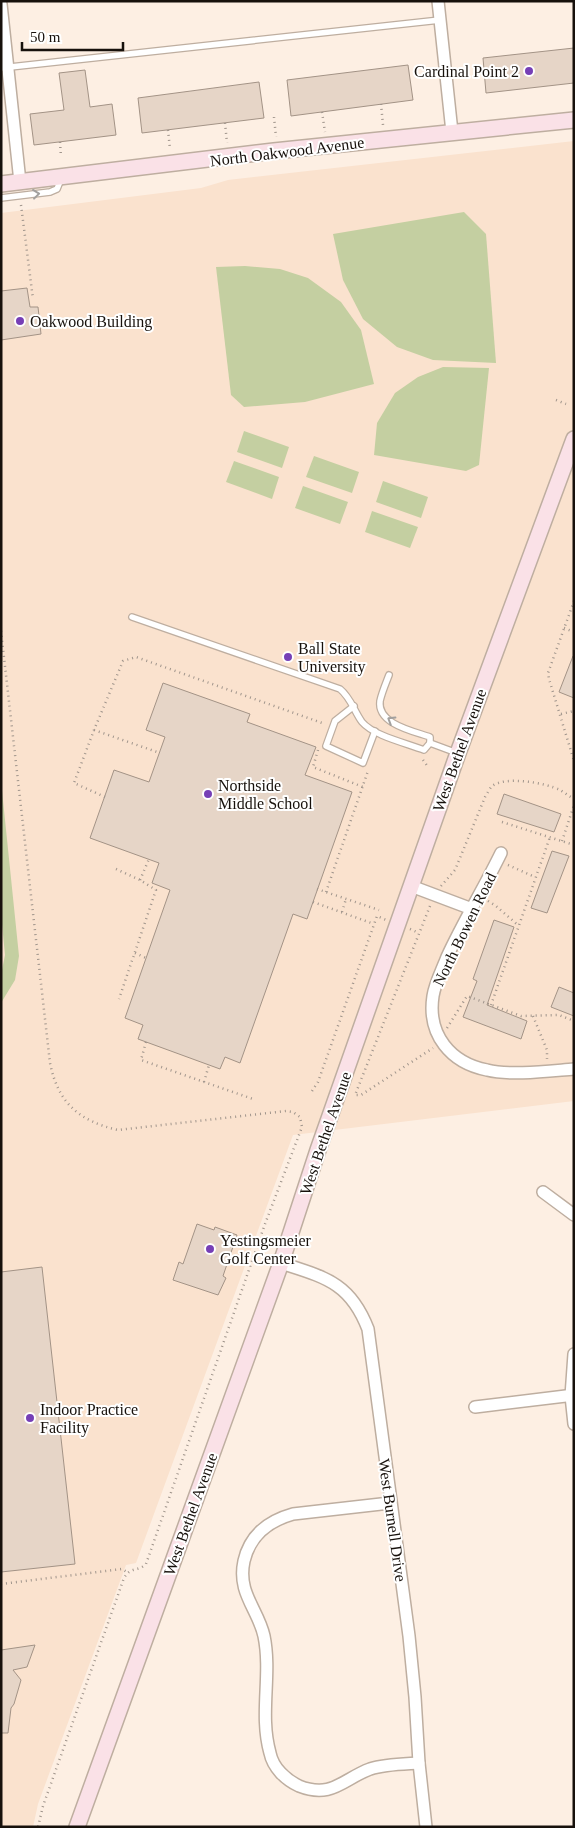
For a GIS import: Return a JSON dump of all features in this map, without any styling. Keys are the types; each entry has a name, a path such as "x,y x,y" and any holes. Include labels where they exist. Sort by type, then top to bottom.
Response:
{"main road":[{"name":"North Oakwood Avenue","path":"1,184 452,132 574,120"},
{"name":"West Bethel Avenue","path":"77,1827 281,1263 318,1150 458,753 574,439"}],"street":[{"path":"438,1 452,132"},
{"path":"1,4 5,68 20,182"},
{"name":"North Bowen Road","path":"499,857 455,940 434,989 432,1008 435,1029 447,1050 462,1062 487,1071 574,1069"},
{"path":"411,886 472,909"},
{"path":"543,1192 574,1214"},
{"name":"West Burnell Drive","path":"281,1263 325,1278 352,1297 362,1312 368,1328 408,1636 426,1827"},
{"path":"574,1354 572,1395 574,1424"},
{"path":"475,1407 572,1395"},
{"path":"390,1502 293,1514 279,1518 255,1535 251,1542 244,1562 242,1583 248,1602 264,1636 267,1666 264,1706 266,1735 270,1755 277,1768 289,1781 308,1789 318,1790 341,1786 370,1770 419,1763"}],"lane":[{"path":"5,68 440,20"},
{"path":"1,198 50,192 57,189 61,177"},
{"path":"132,617 340,689 348,696 363,722 375,731 424,750 430,743 430,737 388,720 382,713 380,702 389,675"},
{"path":"354,706 335,721 326,746 363,763 375,731"},
{"path":"430,743 458,753"}],"path":[{"path":"381,104 383,125"},
{"path":"322,112 324,132"},
{"path":"274,117 276,137"},
{"path":"225,123 227,143"},
{"path":"168,130 170,150"},
{"path":"60,142 61,157"},
{"path":"21,204 33,299"},
{"path":"556,400 566,404"},
{"path":"574,601 548,673 574,762"},
{"path":"564,628 574,632"},
{"path":"1,631 50,1064 54,1082 64,1099 78,1113 94,1123 118,1130 286,1111 293,1112 300,1117 302,1127 146,1564 127,1572 43,1806 38,1827"},
{"path":"105,796 74,783 123,661 136,657 326,725"},
{"path":"560,714 574,711"},
{"path":"94,730 160,753"},
{"path":"321,742 313,767 363,787"},
{"path":"422,759 428,766"},
{"path":"326,892 368,768"},
{"path":"574,799 559,790 519,780 498,783 490,788 455,870 434,895 355,1095 361,1095 435,1046 467,996 521,1016 559,1015 574,1021"},
{"path":"562,841 574,805"},
{"path":"502,822 574,845"},
{"path":"491,1005 550,837"},
{"path":"499,857 535,877"},
{"path":"140,880 149,859"},
{"path":"116,869 156,890 119,998"},
{"path":"317,889 379,910"},
{"path":"478,896 496,906 519,926"},
{"path":"342,912 347,899"},
{"path":"313,902 374,924"},
{"path":"312,1091 318,1082 377,916"},
{"path":"135,953 146,958"},
{"path":"533,1016 546,1050 549,1071"},
{"path":"146,1042 140,1060 253,1099"},
{"path":"204,1082 209,1065"},
{"path":"1,1584 122,1569 127,1572"}],"shaded area":[{"name":"Ball State University","path":"574,141 574,1101 293,1135 136,1563 126,1565 38,1804 33,1827 1,1827 1,213 201,188 228,180"}],"green space":[{"path":"464,212 486,234 496,363 433,360 397,347 363,319 343,280 333,234"},
{"path":"245,266 280,269 308,278 341,302 361,330 374,384 305,402 244,407 231,395 216,267"},
{"path":"443,367 489,368 479,465 466,471 374,455 377,423 395,393 418,377"},
{"path":"244,431 289,447 282,468 237,452"},
{"path":"314,456 359,472 352,493 306,477"},
{"path":"234,461 279,477 272,499 226,482"},
{"path":"383,481 428,497 421,518 376,502"},
{"path":"303,486 348,502 340,524 295,508"},
{"path":"372,511 418,527 410,548 365,532"},
{"path":"1,781 19,956 15,980 1,1003 1,975 5,955 1,914"}],"building":[{"name":"Cardinal Point 2","path":"574,48 574,83 486,93 483,58"},
{"path":"408,65 413,100 291,116 287,80"},
{"path":"85,70 90,107 112,104 116,135 34,145 30,114 64,110 59,73"},
{"path":"259,82 264,118 142,133 138,98"},
{"name":"Oakwood Building","path":"27,288 30,307 38,307 41,334 1,340 1,291"},
{"path":"574,657 574,698 559,692"},
{"name":"Northside Middle School","path":"163,683 250,714 247,722 316,747 305,775 352,792 307,919 293,914 240,1063 225,1057 220,1069 138,1039 143,1025 125,1018 170,890 152,883 159,863 90,838 114,770 149,782 165,737 146,730"},
{"path":"504,794 561,814 554,832 497,814"},
{"path":"552,851 569,856 547,913 531,908"},
{"path":"494,920 514,927 487,1005 527,1021 521,1039 463,1017 477,981 473,979"},
{"path":"559,987 574,993 574,1016 551,1007"},
{"name":"Yestingsmeier Golf Center","path":"197,1224 214,1230 215,1227 237,1235 223,1276 226,1278 218,1295 173,1280 179,1262 183,1264"},
{"name":"Indoor Practice Facility","path":"42,1267 75,1564 1,1572 1,1272"},
{"path":"35,1645 27,1667 13,1670 21,1680 11,1708 8,1733 1,1733 1,1650"}],"place":[{"name":"Cardinal Point 2","path":"529,71"},
{"name":"Oakwood Building","path":"20,321"},
{"name":"Ball State University","path":"288,657"},
{"name":"Northside Middle School","path":"208,794"},
{"name":"Yestingsmeier Golf Center","path":"210,1249"},
{"name":"Indoor Practice Facility","path":"30,1418"}]}
